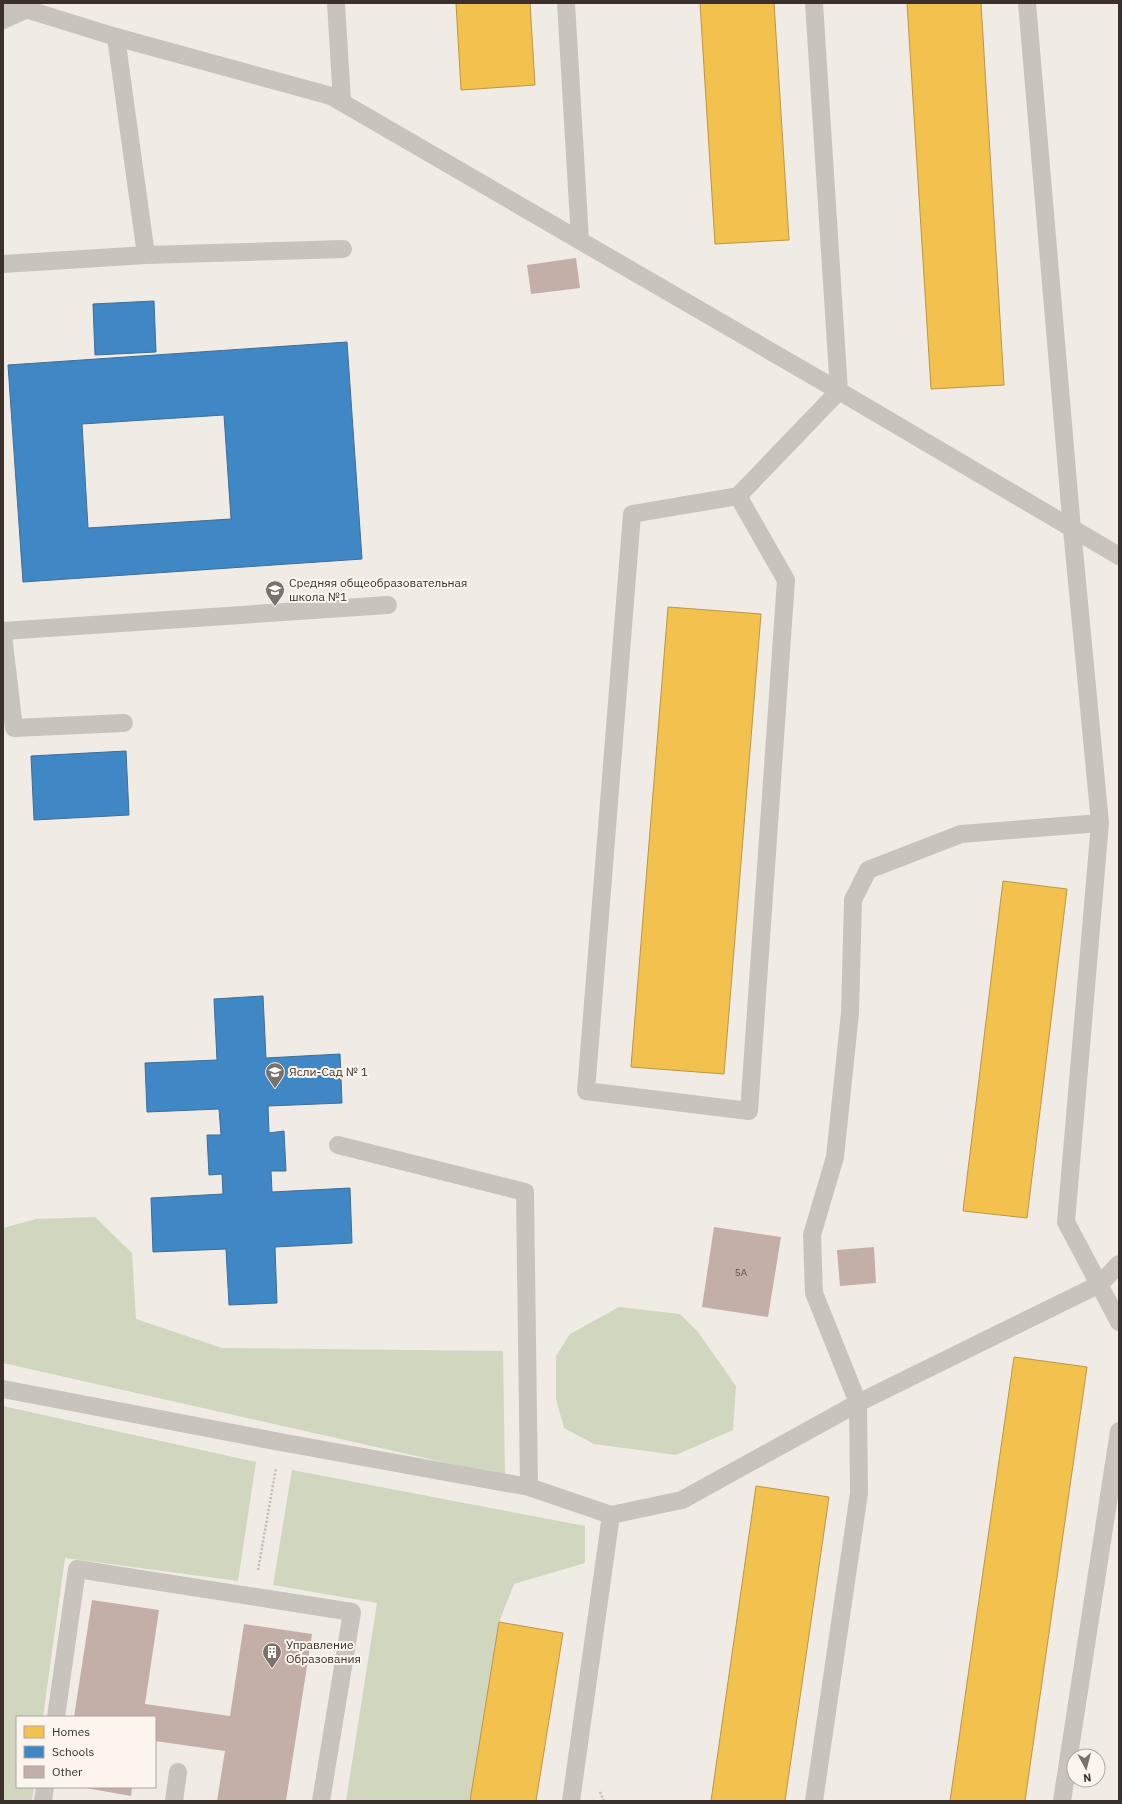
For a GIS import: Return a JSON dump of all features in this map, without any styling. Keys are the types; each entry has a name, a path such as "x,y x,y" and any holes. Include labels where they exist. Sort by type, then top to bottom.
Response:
{"lane":[{"path":"6,3 116,37 331,96 839,391 1119,556"},
{"path":"336,3 342,102"},
{"path":"566,3 580,240"},
{"path":"738,496 786,580 749,1110 586,1091 632,514 738,496 839,391 814,3"},
{"path":"1027,3 1072,529 1100,823 1066,1222 1119,1322"},
{"path":"3,20 27,9"},
{"path":"116,37 146,255"},
{"path":"3,264 146,255 343,249"},
{"path":"3,631 388,605"},
{"path":"3,635 14,728 124,723"},
{"path":"814,1801 859,1493 858,1403 814,1293 812,1235 835,1157 850,1014 852,900 868,870 961,834 1100,823"},
{"path":"338,1145 524,1192 529,1487"},
{"path":"3,1389 280,1442 529,1487 611,1515 682,1500 858,1403 1100,1284 1119,1264"},
{"path":"1062,1801 1119,1431"},
{"path":"571,1801 611,1515"},
{"path":"56,1716 77,1569 352,1612 321,1801"},
{"path":"174,1801 178,1772"},
{"path":"43,1801 46,1788"}],"path":[{"path":"254,1597 280,1442"}],"green space":[{"path":"95,1217 132,1253 136,1319 222,1348 503,1351 505,1476 3,1363 3,1228 36,1219"},
{"path":"619,1307 680,1314 698,1332 736,1386 733,1430 676,1455 594,1444 564,1428 556,1399 556,1356 570,1334"},
{"path":"3,1406 256,1462 238,1581 65,1558 43,1716 16,1716 16,1788 34,1788 32,1801 3,1801"},
{"path":"292,1470 585,1526 585,1563 514,1584 499,1622 470,1801 346,1801 377,1603 273,1585"}],"building: Homes":[{"path":"456,3 530,3 535,85 461,90"},
{"path":"700,3 774,3 789,240 715,244"},
{"path":"907,3 981,3 1004,385 931,389"},
{"path":"668,607 761,614 724,1074 631,1067"},
{"path":"1003,881 1067,889 1027,1218 963,1211"},
{"path":"1014,1357 1087,1367 1025,1801 950,1801"},
{"path":"756,1486 829,1497 785,1801 711,1801"},
{"path":"499,1622 563,1633 536,1801 470,1801"}],"building: Schools":[{"path":"154,301 156,352 95,355 93,304"},
{"path":"347,342 362,559 23,582 8,365","holes":["224,415 231,519 88,528 82,424"]},
{"path":"126,751 129,815 34,820 31,756"},
{"path":"263,996 266,1058 340,1054 342,1103 268,1106 269,1133 284,1131 286,1171 271,1171 272,1192 350,1188 352,1243 275,1247 277,1303 229,1305 226,1249 153,1252 151,1198 223,1194 222,1174 209,1175 207,1135 221,1135 219,1109 147,1112 145,1063 217,1060 214,999"}],"building: Other":[{"path":"576,258 580,288 531,294 527,265"},
{"path":"714,1227 781,1237 768,1317 702,1307"},
{"path":"874,1247 876,1283 840,1286 837,1250"},
{"name":"Управление Образования","path":"92,1600 159,1610 145,1704 230,1716 244,1624 312,1634 286,1801 217,1801 225,1751 156,1741 156,1716 74,1716"},
{"path":"86,1788 132,1788 131,1796"}],"place":[{"name":"Средняя общеобразовательная школа №1","path":"275,607"},
{"name":"Ясли-Сад № 1","path":"275,1089"},
{"name":"Управление Образования","path":"272,1669"}]}
